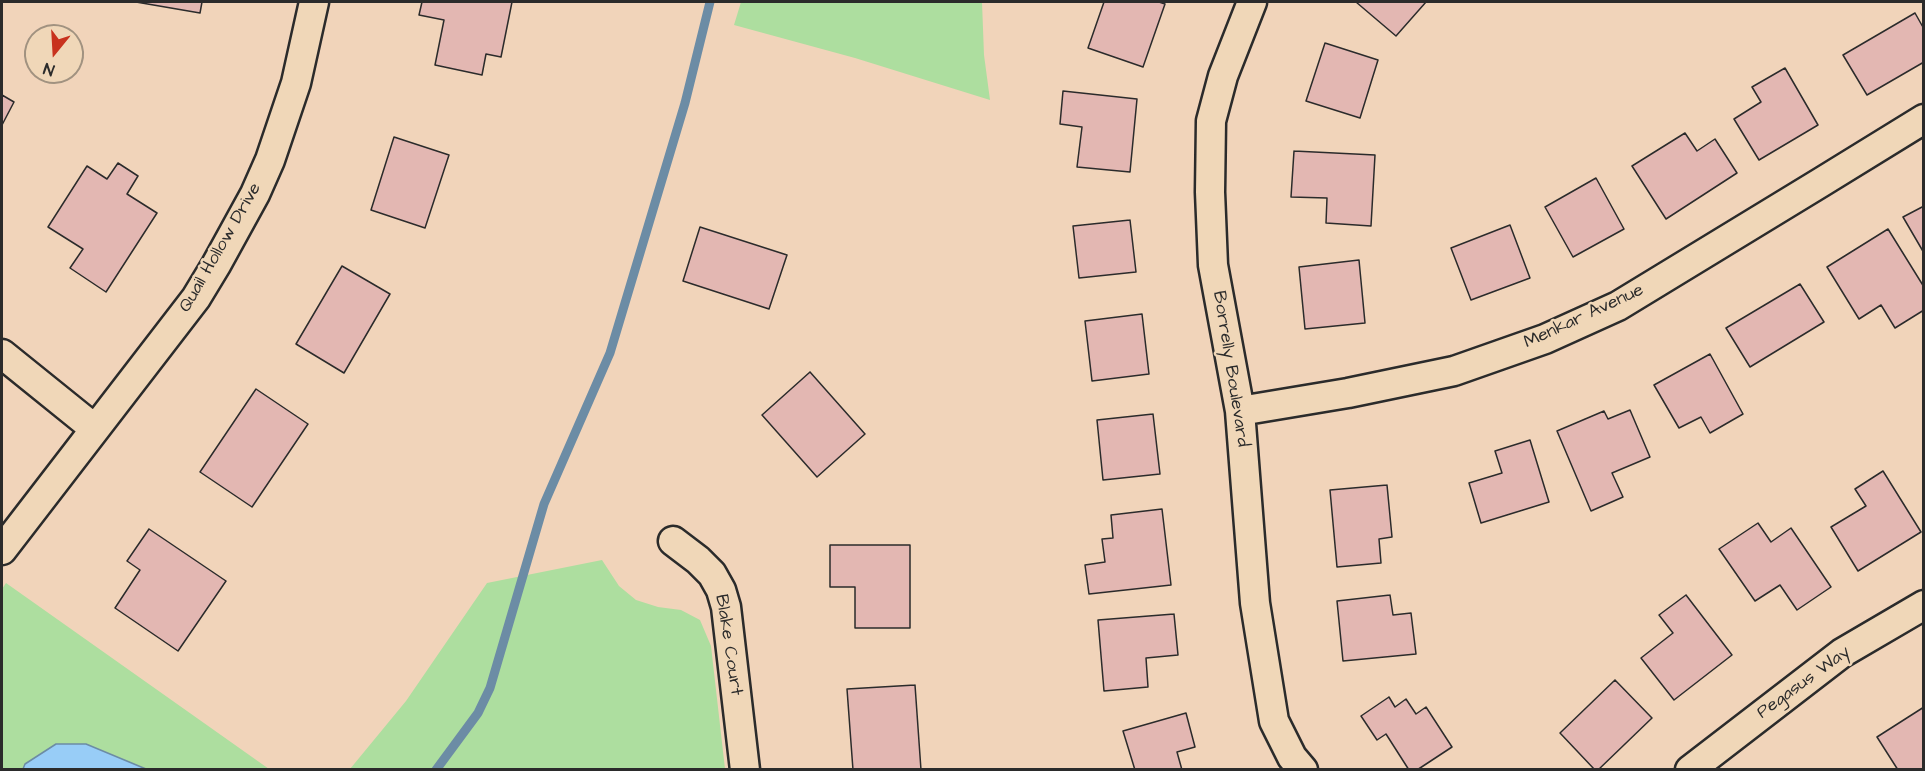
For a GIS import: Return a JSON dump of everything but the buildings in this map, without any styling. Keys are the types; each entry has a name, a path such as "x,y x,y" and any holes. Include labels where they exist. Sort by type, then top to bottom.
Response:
{"street":[{"name":"Quail Hollow Drive","path":"2,550 196,298 255,194 270,160 296,84 315,2"},
{"name":"Borrelly Boulevard","path":"1252,2 1223,76 1211,121 1210,192 1213,265 1240,411 1255,603 1274,720 1292,758 1303,770"},
{"name":"Menkar Avenue","path":"1240,411 1348,393 1454,371 1545,339 1618,306 1923,119"},
{"path":"2,354 95,429"},
{"name":"Blake Court","path":"673,541 712,574 721,590 726,607 745,770"},
{"name":"Pegasus Way","path":"1690,770 1842,653 1923,605"}],"green space":[{"path":"741,2 982,2 984,55 990,100 855,58 734,25"},
{"path":"602,560 619,586 636,600 658,607 681,610 700,620 711,646 725,769 350,769 406,701 487,583"},
{"path":"6,583 269,769 2,769 2,589"}],"water":[{"path":"56,744 86,744 146,769 23,769 25,764"}],"waterway":[{"path":"436,770 478,713 490,688 544,504 610,353 685,103 710,2"}]}
